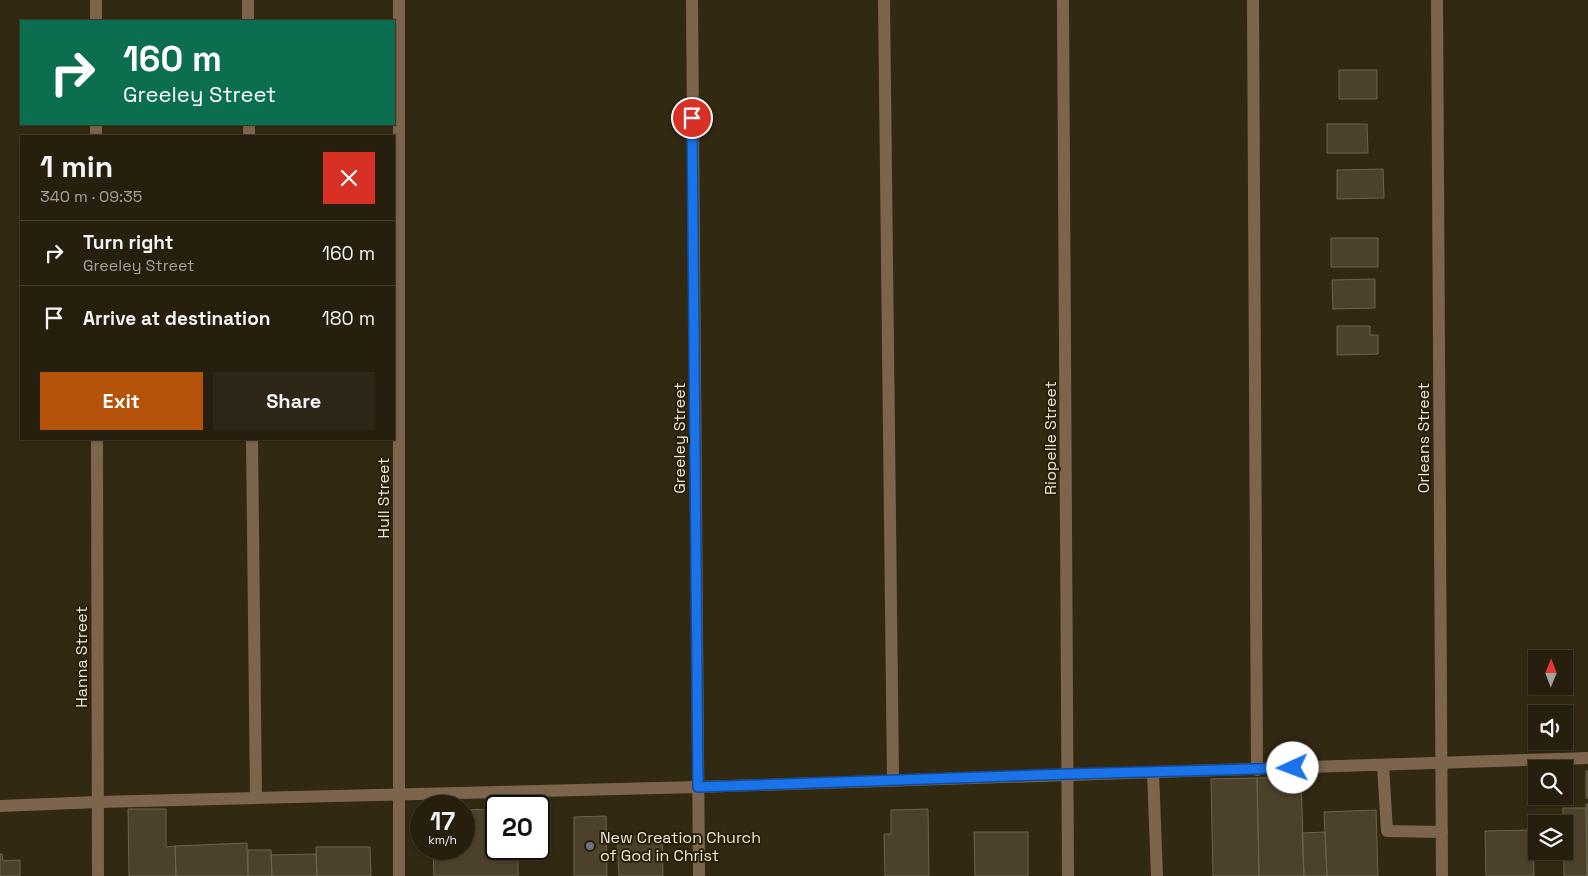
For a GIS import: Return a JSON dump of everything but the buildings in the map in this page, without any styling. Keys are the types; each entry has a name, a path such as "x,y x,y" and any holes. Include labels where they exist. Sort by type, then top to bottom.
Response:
{"street":[{"path":"96,0 96,20"},
{"path":"248,0 248,20"},
{"name":"Hull Street","path":"399,0 399,876"},
{"name":"Greeley Street","path":"692,0 699,876"},
{"path":"884,0 893,780"},
{"name":"Riopelle Street","path":"1063,0 1068,876"},
{"path":"1253,0 1257,770"},
{"name":"Orleans Street","path":"1437,0 1442,876"},
{"name":"Hanna Street","path":"97,440 98,876"},
{"path":"252,440 256,798"},
{"path":"0,806 698,787 1588,758"},
{"path":"1383,765 1387,831 1442,832"},
{"path":"1153,772 1157,876"}],"place":[{"name":"New Creation Church of God in Christ","path":"590,846"}],"route":[{"path":"692,118 698,787 1293,768"}]}
